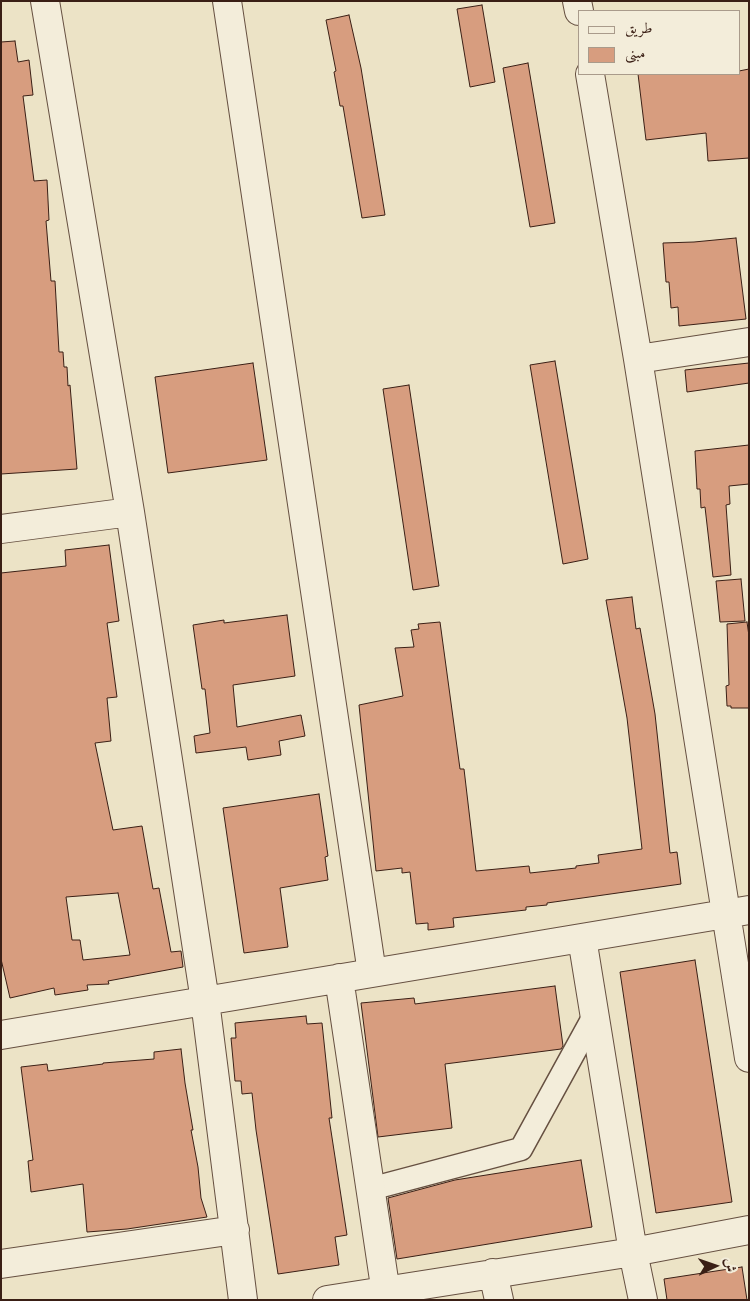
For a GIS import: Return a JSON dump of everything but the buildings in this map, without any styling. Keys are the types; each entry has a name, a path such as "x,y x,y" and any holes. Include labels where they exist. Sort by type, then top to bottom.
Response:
{"street":[{"path":"45,1 130,512 205,1001 243,1300"},
{"path":"227,1 372,973"},
{"path":"590,75 638,359 737,912 749,1058"},
{"path":"638,359 749,342"},
{"path":"1,530 130,512"},
{"path":"1,1035 737,912"},
{"path":"582,938 633,1252 643,1300"},
{"path":"339,978 386,1295"},
{"path":"370,1190 521,1149 594,1016"},
{"path":"1,1264 235,1230"},
{"path":"327,1300 386,1295 494,1273 633,1252 749,1230"},
{"path":"494,1273 499,1300"}]}
